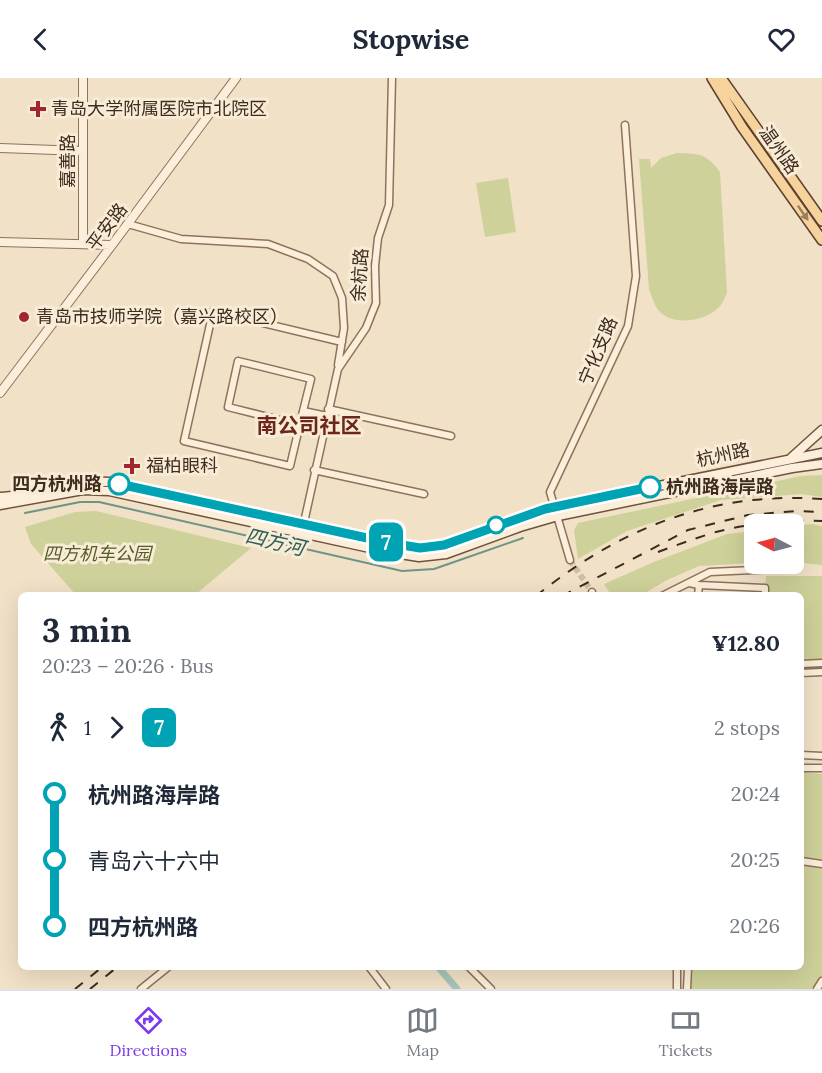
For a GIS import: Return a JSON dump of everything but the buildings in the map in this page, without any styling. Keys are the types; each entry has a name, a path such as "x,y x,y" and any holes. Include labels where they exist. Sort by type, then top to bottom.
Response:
{"main road":[{"name":"温州路","path":"712,78 742,127 822,240"},
{"name":"温州路","path":"721,78 822,221"},
{"path":"790,459 822,430"},
{"name":"杭州路","path":"0,497 21,495 81,482 110,482 302,528 396,554 428,556 452,553 556,511 822,453"},
{"name":"杭州路","path":"556,511 820,465"},
{"name":"杭州路","path":"0,505 83,490 109,491 302,528"}],"street":[{"name":"嘉善路","path":"83,78 83,244"},
{"name":"平安路","path":"0,393 236,78"},
{"name":"余杭路","path":"302,528 338,369 366,328 376,303 375,266 378,238 389,205 392,78"},
{"name":"宁化支路","path":"570,560 550,492 628,326 636,276 625,125"},
{"path":"0,148 83,151"},
{"path":"128,224 181,238 268,244 308,259 333,276 342,298 344,328 338,369"},
{"path":"0,242 112,245"},
{"path":"300,425 228,407 238,361 310,380 300,425 290,466 184,441 213,311 342,342"},
{"path":"303,411 328,413 451,435"},
{"path":"314,470 424,494"},
{"path":"670,592 710,572 744,570"},
{"path":"688,583 765,588 765,592"},
{"path":"698,592 699,585"},
{"path":"804,664 822,663"},
{"path":"804,673 822,672"},
{"path":"804,755 822,756"},
{"path":"804,768 822,768"},
{"path":"804,861 822,864"},
{"path":"141,989 165,970"},
{"path":"372,970 386,989"},
{"path":"472,970 491,989"},
{"path":"676,989 677,970"},
{"path":"687,989 688,970"},
{"path":"817,989 822,981"}],"green space":[{"path":"677,153 702,156 711,161 720,172 727,293 721,305 714,311 690,320 665,316 657,309 649,289 639,159 650,159 651,168 661,158"},
{"path":"508,178 516,232 485,237 476,183"},
{"path":"822,475 822,497 801,494 721,500 627,531 578,559 574,530 578,523 801,476"},
{"name":"四方机车公园","path":"96,511 251,548 199,592 73,592 31,544 25,527 75,512"},
{"path":"804,525 822,526 822,565 804,563"},
{"path":"744,532 744,564 699,566 647,592 609,592 604,584 727,534"},
{"path":"766,576 822,576 822,666 804,666 804,592 765,592"},
{"path":"804,772 822,774 822,978 815,989 685,989 685,970 804,970"}],"waterway":[{"name":"四方河","path":"25,513 80,502 99,502 402,571 434,569 523,538"},
{"name":"四方河","path":"441,970 457,989"}],"tunnel":[{"path":"570,560 592,592"}],"railway":[{"path":"541,592 601,551 635,533 670,519 706,508 743,501 782,498 822,499"},
{"path":"570,592 688,530 748,515 796,511 822,512"},
{"path":"658,552 716,532 742,526 822,521"},
{"path":"75,989 99,970"},
{"path":"90,989 114,970"}],"bus line":[{"name":"7","path":"119,484 420,548 448,544 545,509 650,487"}],"place":[{"name":"青岛大学附属医院市北院区","path":"38,109"},
{"name":"青岛市技师学院（嘉兴路校区）","path":"24,317"},
{"name":"福柏眼科","path":"132,466"},
{"name":"四方杭州路","path":"119,484"},
{"name":"杭州路海岸路","path":"650,487"}],"district":[{"name":"南公司社区","path":"309,426"}]}
